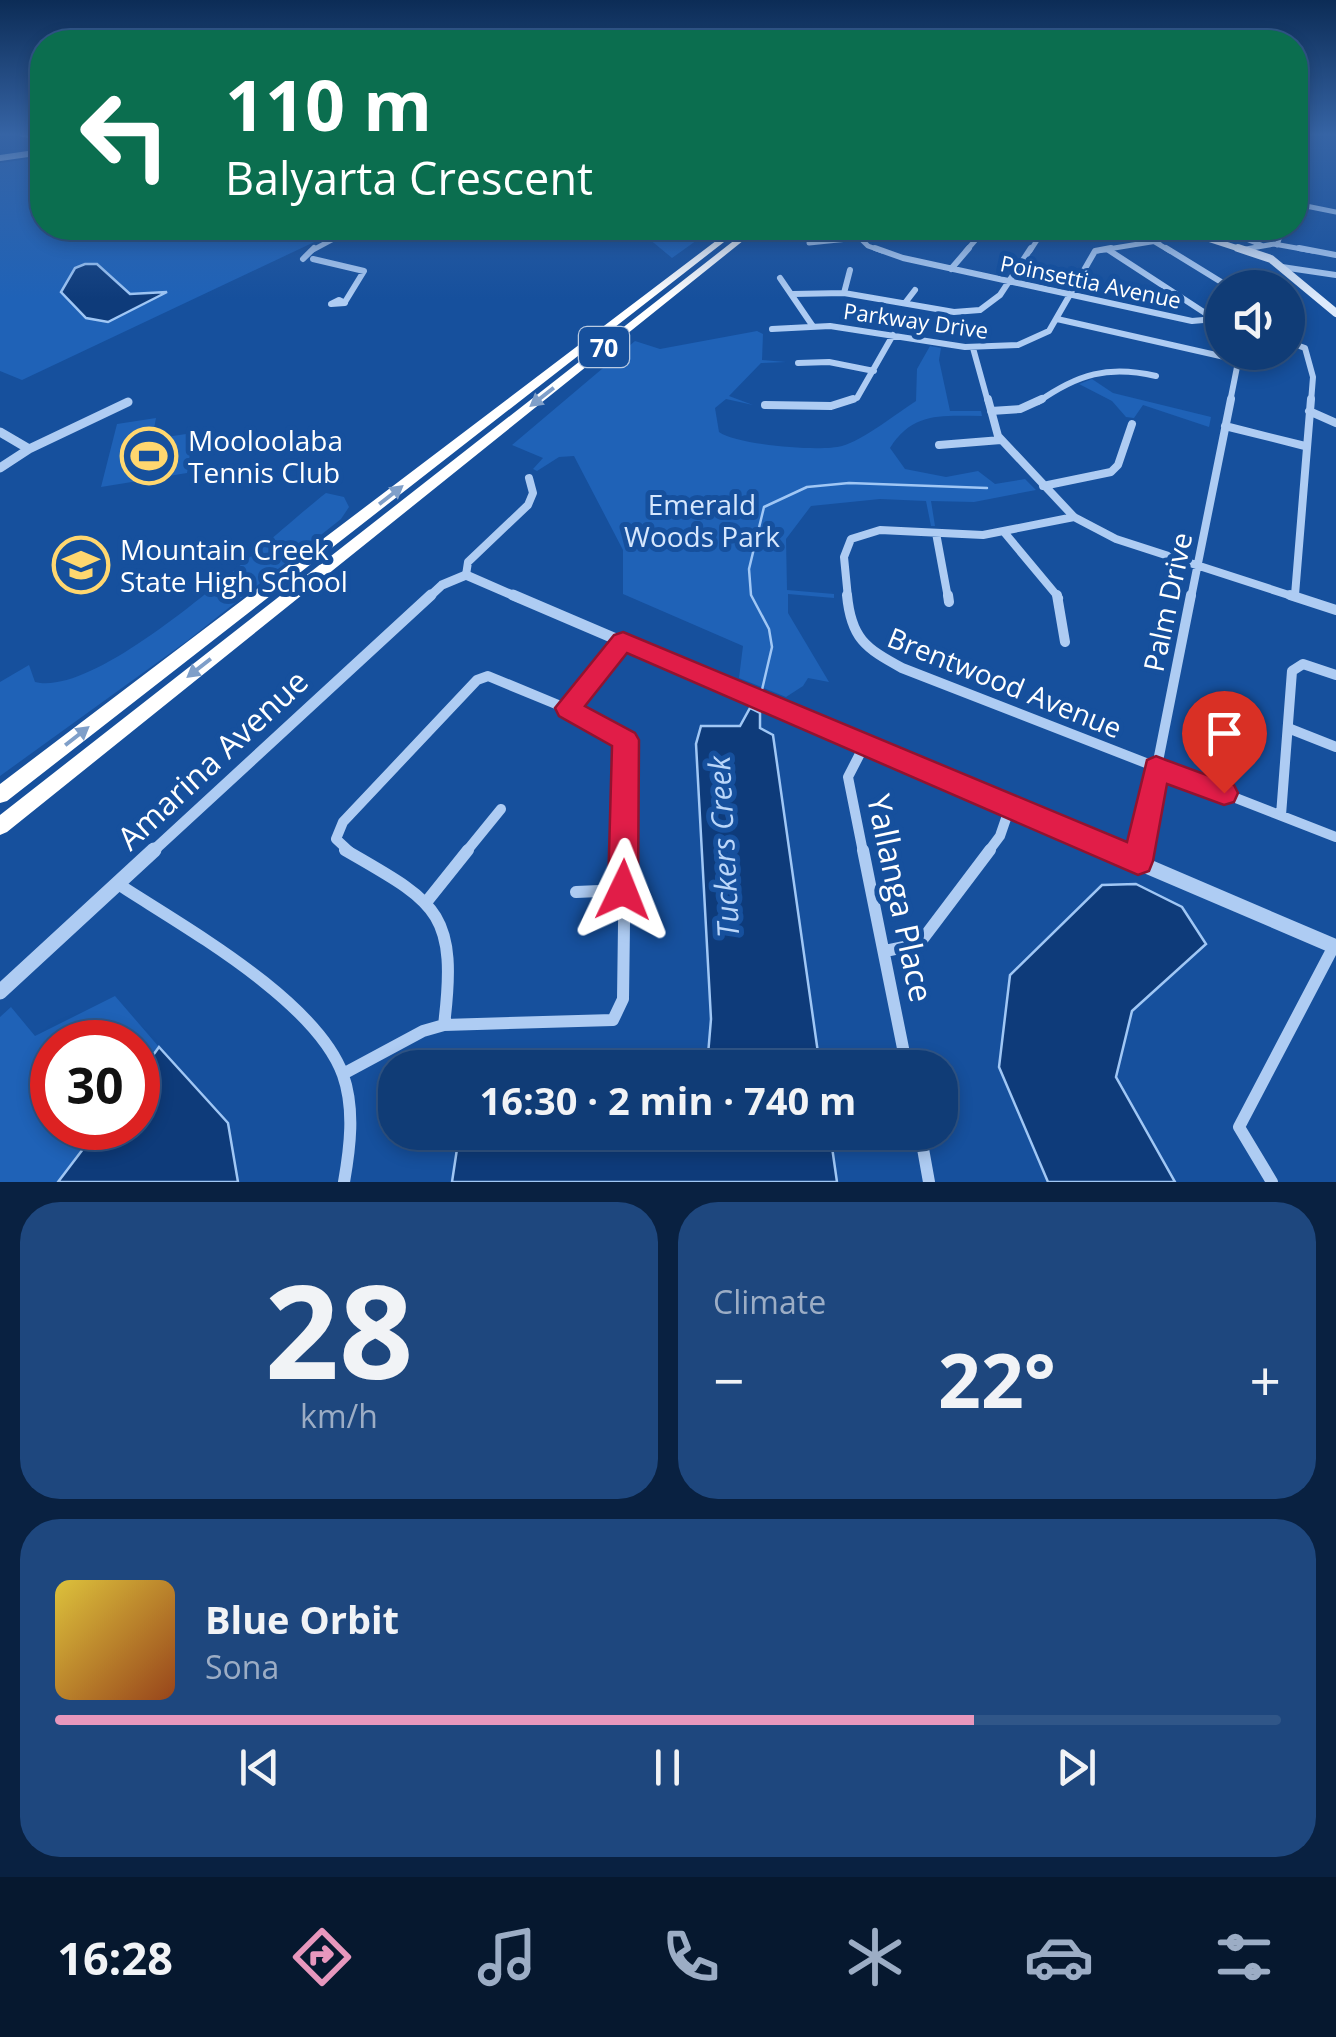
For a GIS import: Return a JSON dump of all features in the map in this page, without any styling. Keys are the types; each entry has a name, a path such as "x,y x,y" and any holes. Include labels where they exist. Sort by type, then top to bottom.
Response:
{"highway":[{"name":"70","path":"0,796 722,240"},
{"name":"70","path":"0,838 39,804 48,788 740,240"},
{"path":"0,826 48,788"}],"main road":[{"path":"1218,240 1253,247 1336,312"}],"street":[{"path":"1308,206 1336,212"},
{"path":"309,260 339,240"},
{"path":"809,243 838,240"},
{"name":"Poinsettia Avenue","path":"862,240 889,254 1194,321 1205,320"},
{"path":"951,268 976,240"},
{"path":"792,294 844,292 975,312 995,300 1037,240"},
{"path":"1154,240 1205,271"},
{"path":"1240,240 1253,247 1277,244 1336,255"},
{"path":"1277,244 1278,240"},
{"path":"1157,241 1104,248 1091,254 1057,319 1205,349"},
{"path":"1104,248 1205,313"},
{"path":"309,260 364,272 345,302 334,301 348,293"},
{"path":"1282,267 1336,275"},
{"path":"844,292 850,270"},
{"path":"780,278 812,325"},
{"path":"905,303 915,290"},
{"name":"Parkway Drive","path":"772,329 812,325 973,348 1000,348 1032,341 1049,331 1057,319"},
{"path":"765,405 820,407 846,403 862,394 893,336"},
{"path":"973,348 1001,440 1074,517 1107,536 1336,610"},
{"path":"1294,595 1312,377 1305,352"},
{"path":"798,363 836,363 874,371"},
{"name":"Palm Drive","path":"1138,861 1236,370"},
{"path":"990,410 1028,410 1076,378 1094,372 1156,376"},
{"path":"0,468 30,449 128,402"},
{"path":"1309,411 1336,423"},
{"path":"1043,486 1111,472 1118,464 1132,424"},
{"path":"1226,426 1305,446"},
{"path":"0,432 30,449"},
{"path":"938,445 1001,440"},
{"path":"529,478 533,493 528,504 468,562 466,575 1335,946 1239,1127 1272,1182"},
{"name":"Brentwood Avenue","path":"1074,517 1004,532 873,530 848,543 844,557 847,613 854,632 864,646 902,668 1336,837"},
{"path":"1004,532 1059,597 1065,642"},
{"path":"936,533 949,602"},
{"name":"Amarina Avenue","path":"0,992 442,585 466,575"},
{"path":"568,708 623,641"},
{"path":"1281,815 1295,666 1303,664 1336,675"},
{"path":"343,1074 423,1031 444,1025 612,1020 623,999 626,740 568,708 488,676 477,680 344,822 336,838 342,848 428,900 445,946 448,973 444,1025"},
{"path":"1288,728 1336,747"},
{"name":"Yallanga Place","path":"865,744 848,776 904,1050"},
{"path":"885,951 919,944 1000,836 1010,807"},
{"path":"428,900 501,810"},
{"path":"118,884 302,1015 318,1031 343,1074 350,1134 344,1182"},
{"path":"576,892 623,890"},
{"path":"923,1150 929,1182"}],"green space":[{"path":"0,189 30,189 30,240 319,240 22,380 0,371"},
{"path":"650,240 697,240 672,258"},
{"name":"Emerald Woods Park","path":"757,331 763,334 762,360 786,362 761,363 729,396 753,405 726,399 715,408 719,432 743,441 779,446 831,448 850,443 916,401 917,369 930,346 941,348 939,360 950,411 981,411 982,416 930,418 909,427 890,448 905,469 946,477 978,471 995,484 1025,479 1036,490 974,502 931,501 935,526 931,526 926,501 880,499 811,506 786,539 787,590 834,594 834,598 788,594 788,613 829,682 808,678 786,697 739,678 743,646 623,594 623,550 574,456 559,457 537,471 533,469 543,458 512,445 635,341 660,349"},
{"path":"1092,379 1113,393 1211,417 1209,427 1143,405 1134,418 1126,417 1112,401 1079,384"},
{"name":"Mooloolaba Tennis Club","path":"156,418 152,439 193,433 187,473 101,487 117,424"},
{"path":"326,493 344,497 349,507 341,519 187,641 0,776 0,682 29,665 35,682 65,681 101,666 185,610"},
{"path":"115,996 136,1020 67,1020"},
{"path":"11,1007 30,1030 30,1150 82,1150 58,1182 0,1182 0,1017"}],"water":[{"path":"97,264 130,294 167,292 108,322 86,318 61,292 75,268"},
{"path":"750,708 760,713 760,728 773,735 818,1050 708,1050 711,1019 696,744 701,726 740,726"},
{"path":"1136,884 1182,907 1206,944 1132,1011 1116,1077 1175,1182 1048,1182 999,1067 1010,975 1102,885"},
{"path":"160,1048 228,1123 238,1182 58,1182 82,1150 160,1150"},
{"path":"457,1150 832,1150 837,1182 452,1182"}],"waterway":[{"name":"Tuckers Creek","path":"761,694 772,647 769,629 751,595 749,569 764,507 807,487 849,483 987,488"}],"place":[{"name":"Mooloolaba Tennis Club","path":"149,456"},
{"name":"Mountain Creek State High School","path":"81,565"}],"route":[{"path":"623,890 626,740 568,708 623,641 1138,861 1156,768 1224,793"}]}
